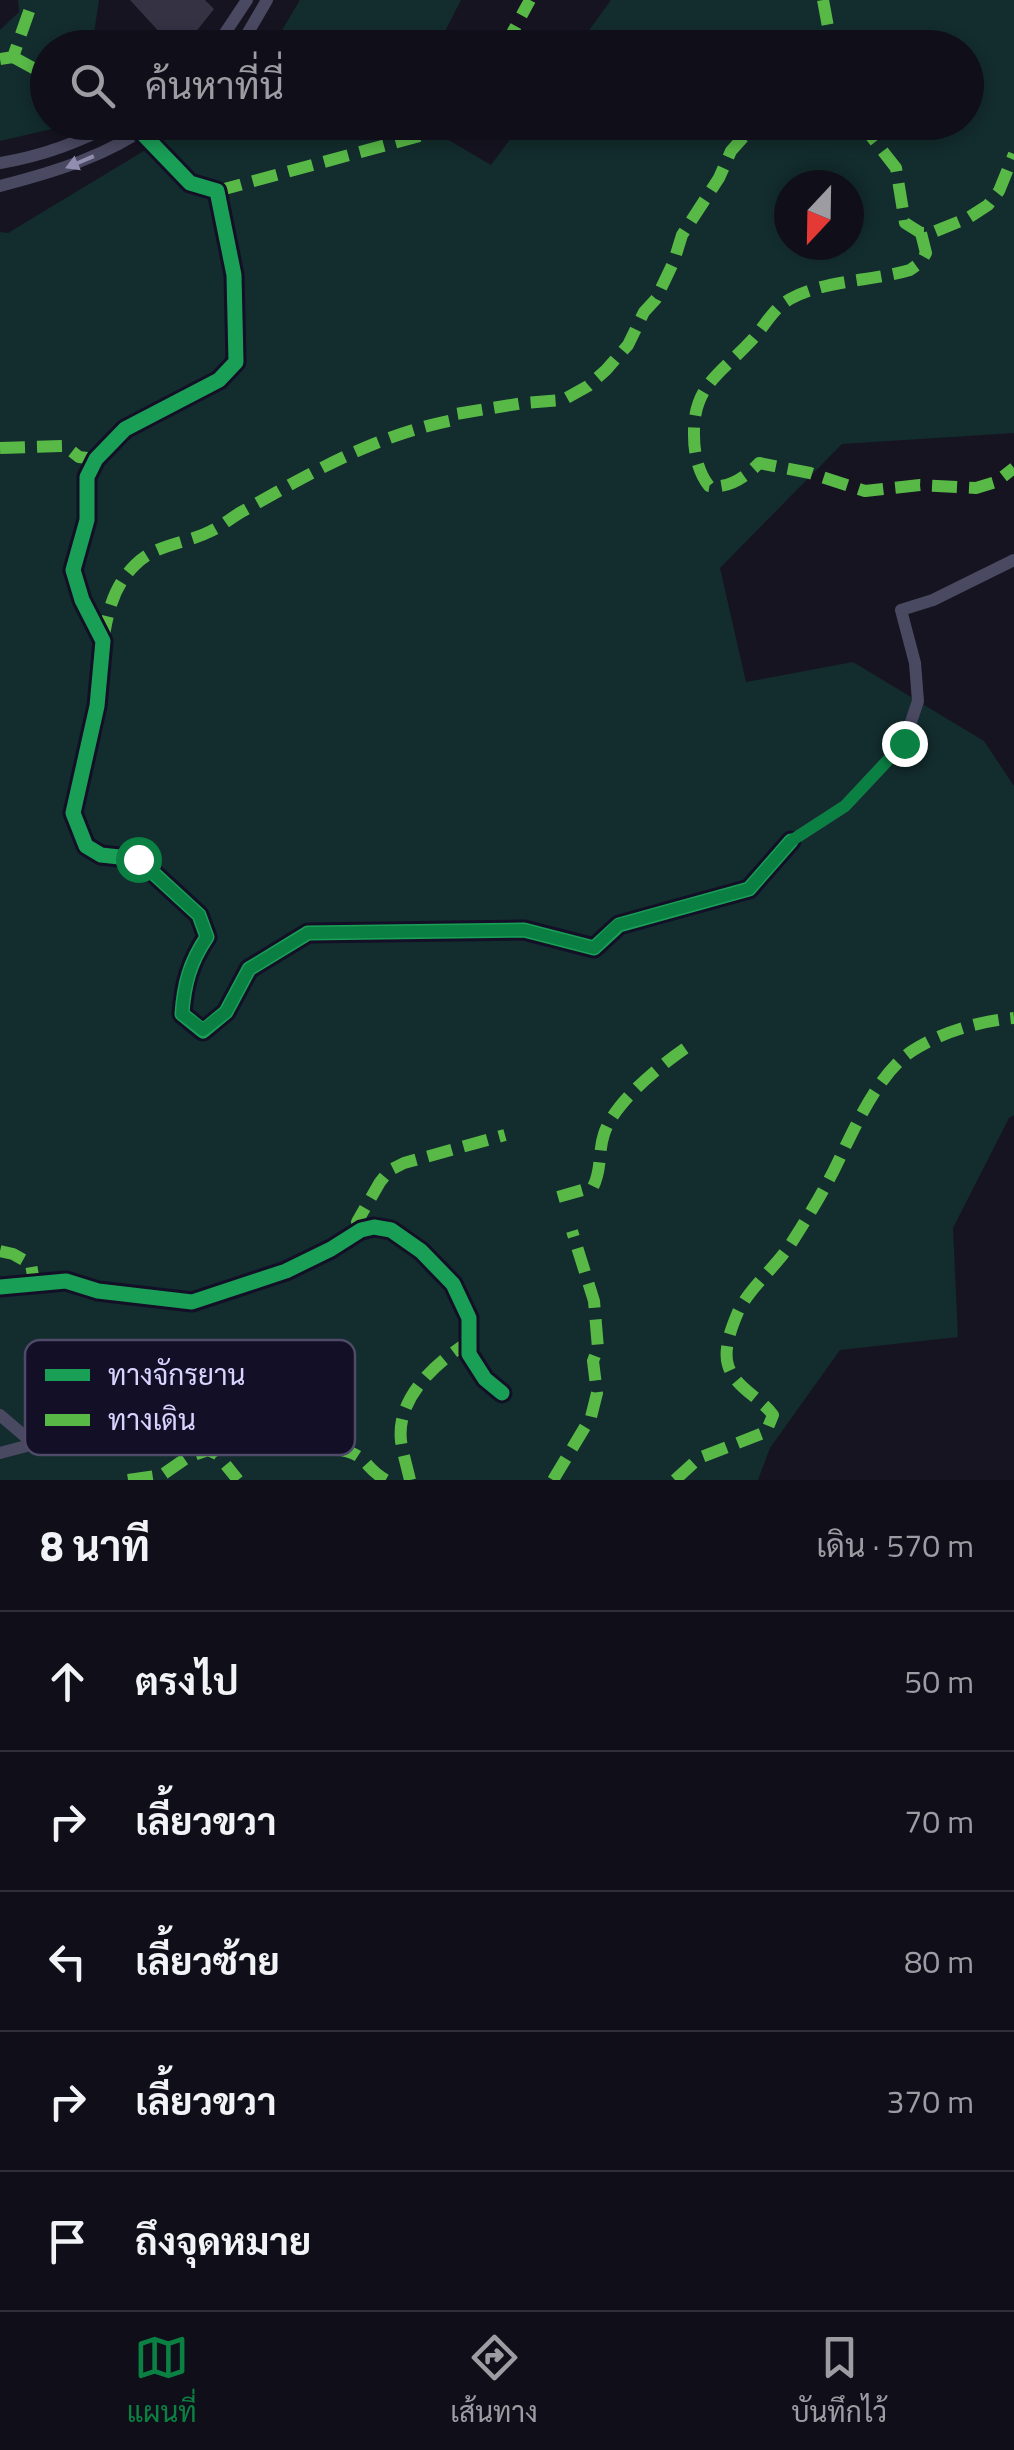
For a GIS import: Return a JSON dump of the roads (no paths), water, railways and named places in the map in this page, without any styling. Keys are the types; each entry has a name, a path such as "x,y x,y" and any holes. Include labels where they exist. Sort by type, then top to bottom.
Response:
{"street":[{"path":"227,30 247,0"},
{"path":"249,30 263,1"},
{"path":"0,163 52,152 78,140"},
{"path":"0,186 60,170 124,140"},
{"path":"149,140 190,184 217,191 234,276 236,362 219,380 125,429 96,459 87,478 86,520 73,570 82,600 101,632 102,671 73,813 86,846 101,855 138,859 199,915 207,937 192,960 182,1014 203,1030 226,1012 249,969 308,933 524,930 594,948 618,925 749,889 791,841 845,806 904,743 918,702 915,663 902,610 933,600 1014,560"},
{"path":"0,1286 66,1281 98,1292 192,1302 286,1271 361,1230 391,1230 421,1251 453,1284 469,1318 469,1354 485,1380 502,1392"},
{"path":"0,1415 25,1436"},
{"path":"0,1453 25,1446"}]}
